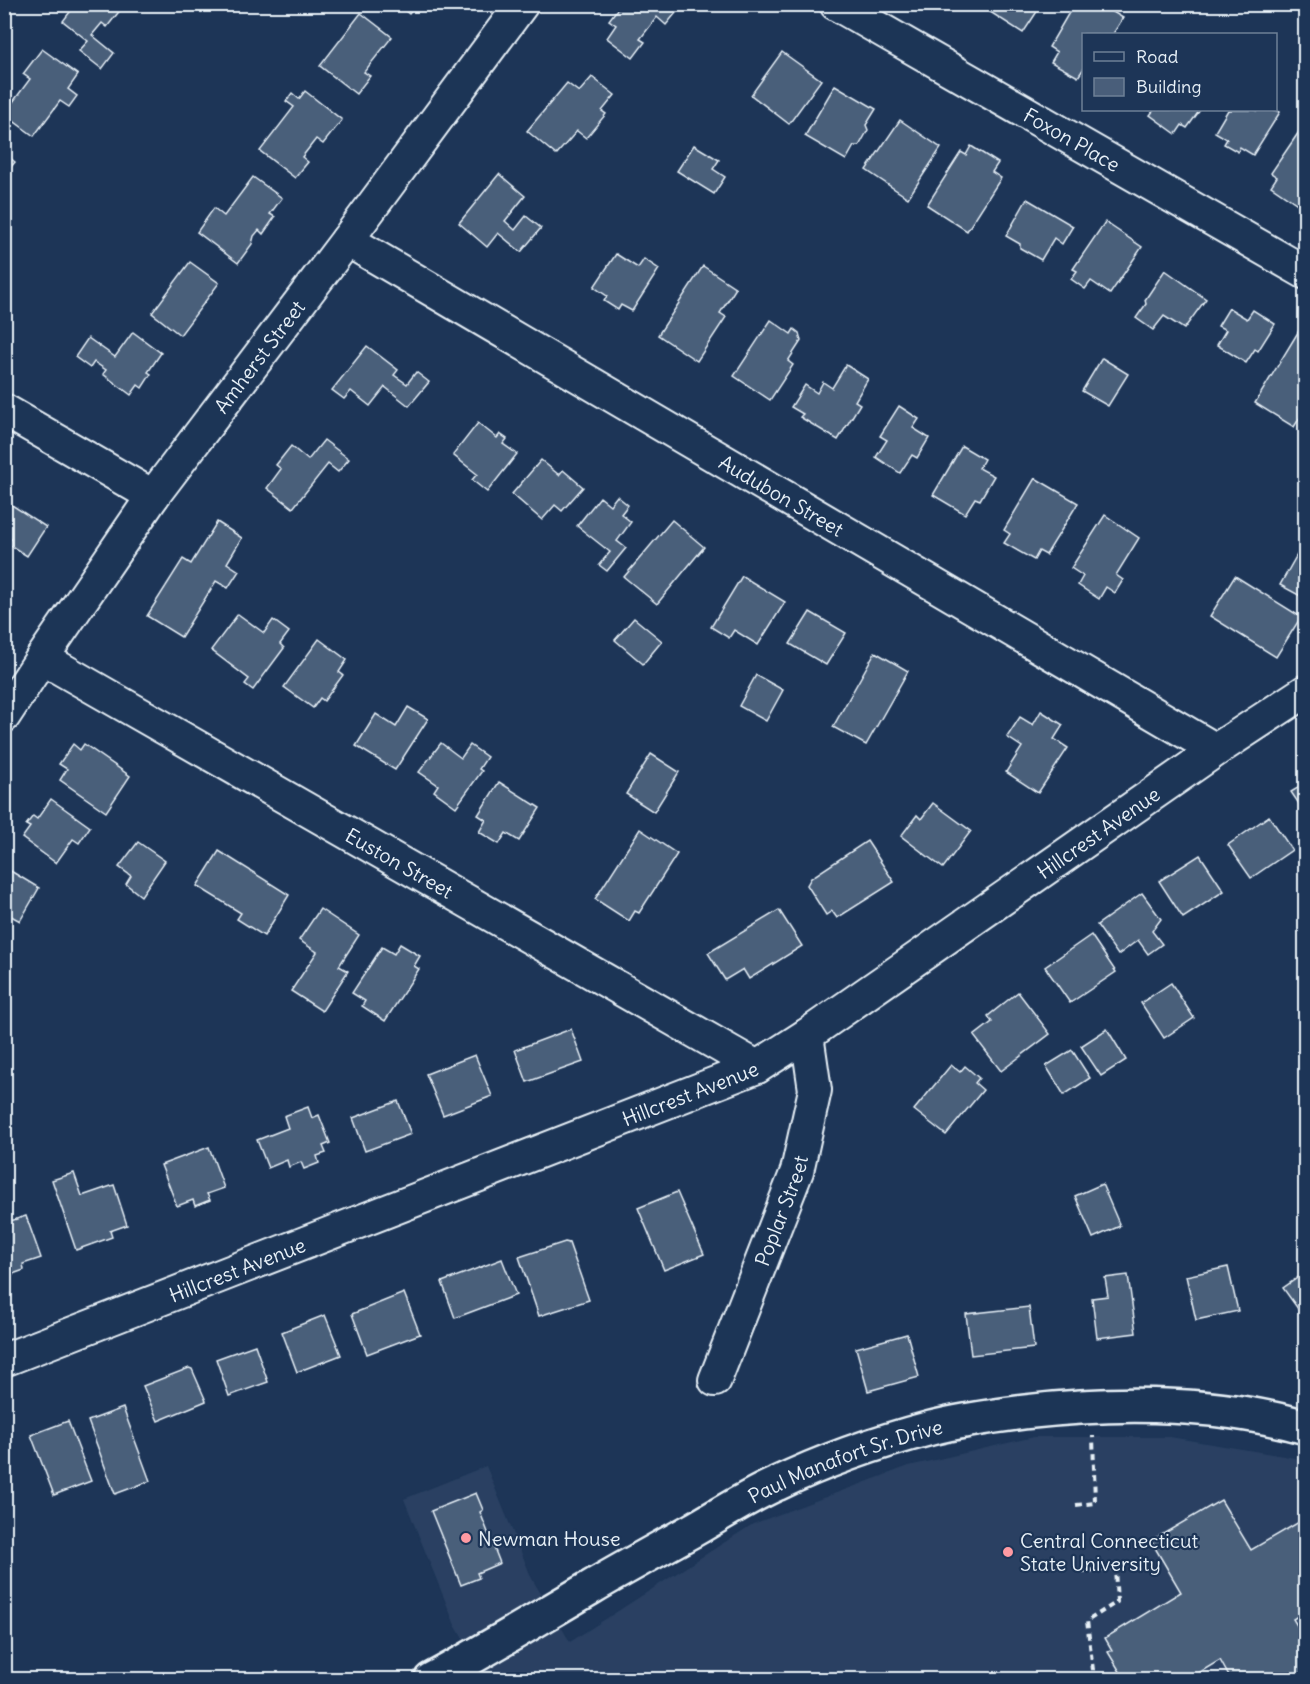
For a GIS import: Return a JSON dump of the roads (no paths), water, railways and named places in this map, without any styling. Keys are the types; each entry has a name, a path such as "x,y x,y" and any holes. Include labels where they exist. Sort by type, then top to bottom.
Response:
{"street":[{"name":"Amherst Street","path":"4,716 153,496 522,4"},
{"name":"Foxon Place","path":"836,4 1305,273"},
{"name":"Audubon Street","path":"347,240 1216,750"},
{"path":"4,410 153,496"},
{"name":"Euston Street","path":"42,658 757,1067"},
{"name":"Hillcrest Avenue","path":"4,1360 757,1067 807,1035 1216,750 1305,691"},
{"name":"Poplar Street","path":"715,1380 797,1171 815,1090 807,1035"},
{"name":"Paul Manafort Sr. Drive","path":"430,1680 774,1485 830,1460 911,1434 960,1421 993,1416 1109,1405 1160,1405 1238,1412 1282,1420 1305,1427"}],"place":[{"name":"Newman House","path":"466,1538"},
{"name":"Central Connecticut State University","path":"1008,1552"}]}
